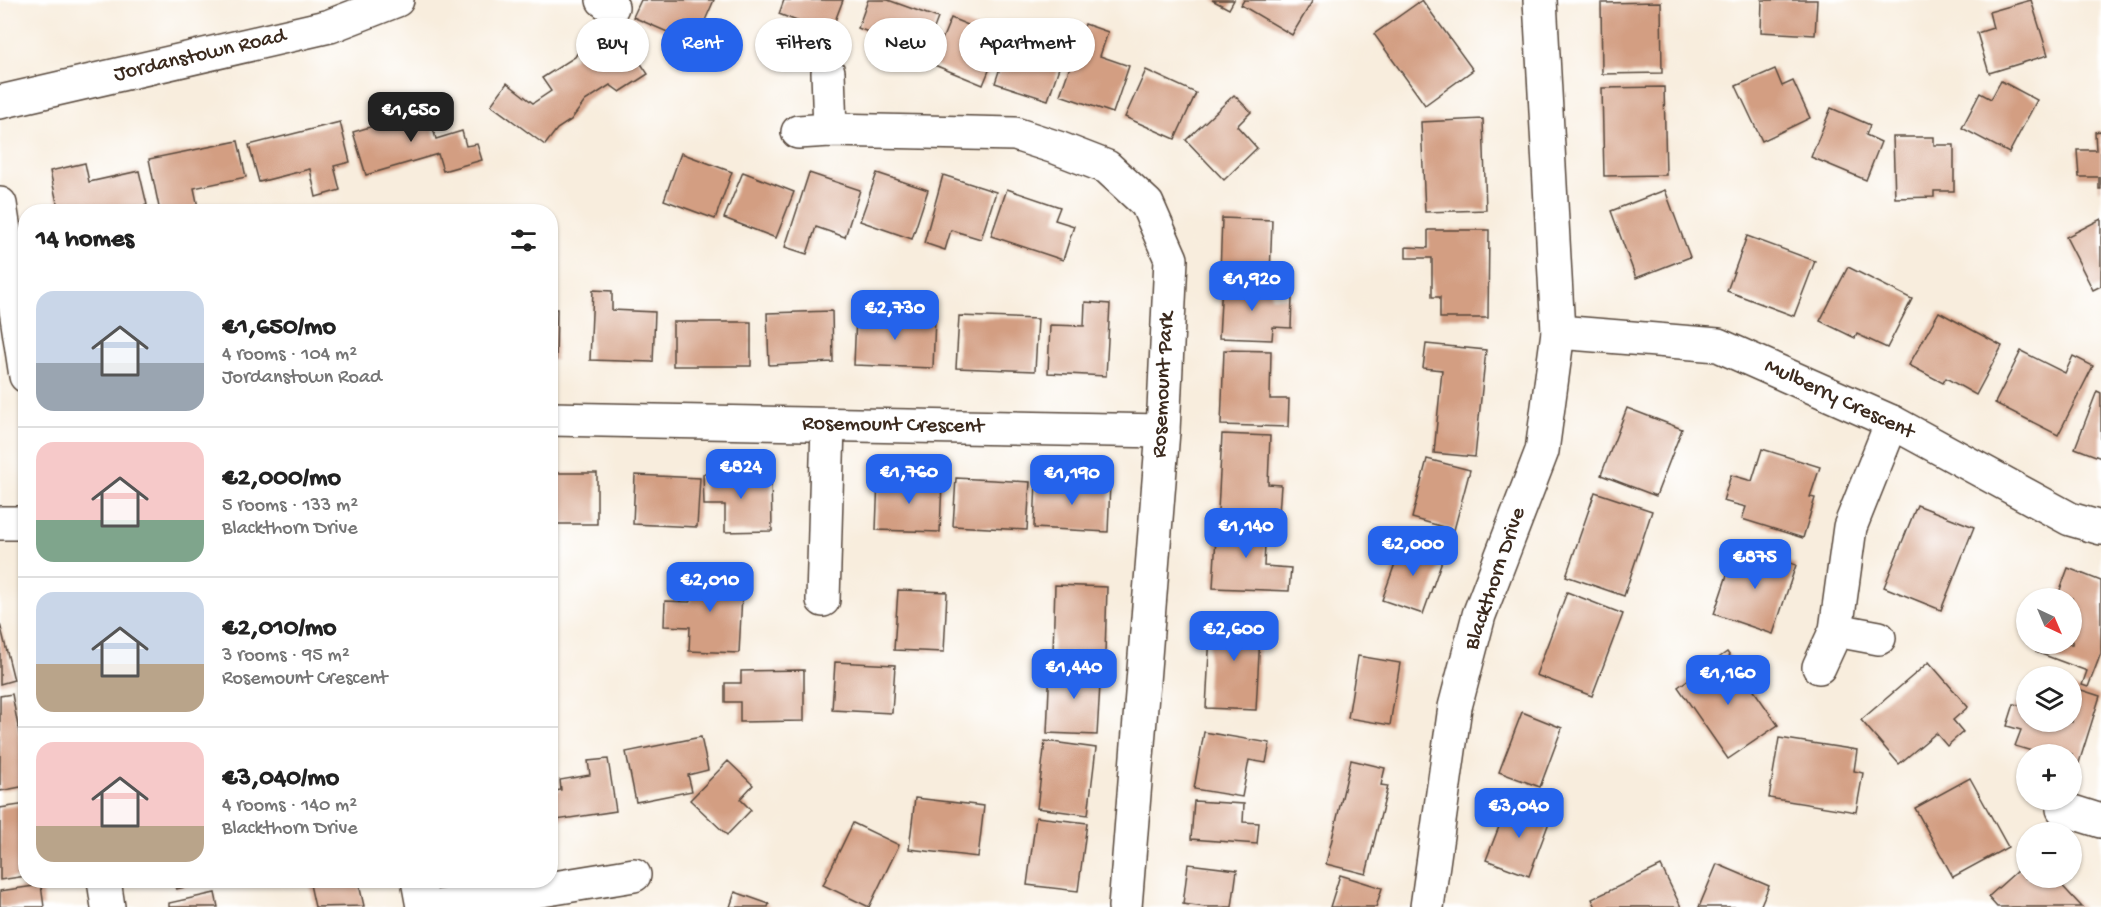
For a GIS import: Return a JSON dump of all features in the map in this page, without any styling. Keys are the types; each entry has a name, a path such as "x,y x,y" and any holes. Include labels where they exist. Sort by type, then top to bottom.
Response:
{"street":[{"name":"Jordanstown Road","path":"0,102 330,26 397,0"},
{"name":"Blackthorn Drive","path":"1427,907 1455,707 1479,615 1542,451 1558,332 1540,0"},
{"name":"Rosemount Park","path":"828,72 814,131 1015,134 1107,167 1147,204 1171,260 1163,431 1125,907"},
{"path":"0,204 18,323"},
{"name":"Mulberry Crescent","path":"1558,332 1718,345 1892,422 2070,519 2101,528"},
{"name":"Rosemount Crescent","path":"558,419 1163,431"},
{"path":"1819,667 1836,630 1850,527 1892,422"},
{"path":"823,600 828,424"},
{"path":"0,524 18,523"},
{"path":"1836,630 1880,638"},
{"path":"2066,810 2101,821"},
{"path":"558,887 634,875"},
{"path":"105,888 108,907"},
{"path":"419,888 423,907"},
{"path":"437,907 554,888"}],"building":[{"path":"641,0 714,0 706,18 661,18 661,29 649,24 649,18 633,17"},
{"path":"784,0 843,0 836,18 789,18 779,14"},
{"path":"868,0 888,0 938,18 864,18 864,30 858,28"},
{"path":"1212,0 1234,0 1229,9"},
{"path":"1244,0 1313,0 1292,35 1241,5"},
{"path":"1422,0 1473,70 1425,105 1374,34"},
{"path":"1762,0 1817,0 1815,35 1761,32"},
{"path":"2031,0 2048,55 1989,73 1977,33 1993,28 1989,12"},
{"path":"1661,2 1662,73 1602,74 1601,3"},
{"path":"951,18 959,21 959,72 988,72 983,85 947,70 947,28"},
{"path":"1095,27 1108,32 1100,56 1129,66 1113,113 1060,95 1068,72 1095,72"},
{"path":"576,55 576,72 647,72 648,74 620,92 610,85 585,101 571,120 557,129 545,145 491,105 507,83 533,103 551,91 542,78"},
{"path":"1775,69 1782,86 1793,81 1810,118 1762,141 1736,86"},
{"path":"1146,70 1196,93 1175,139 1125,117"},
{"path":"999,72 1058,72 1048,100 995,83"},
{"path":"2001,81 2037,100 2009,153 1962,128 1980,93 1991,99"},
{"path":"1664,87 1666,175 1604,176 1602,88"},
{"path":"1234,95 1251,112 1237,126 1257,148 1224,180 1186,140"},
{"path":"426,104 436,139 462,131 466,146 477,144 482,160 443,171 438,154 366,175 353,132 390,121 388,115"},
{"path":"1831,108 1870,125 1866,135 1881,142 1866,180 1811,157"},
{"path":"1483,119 1486,210 1425,212 1421,122"},
{"path":"340,122 350,162 334,166 340,190 316,197 310,169 259,182 249,145"},
{"path":"2101,131 2101,189 2099,189 2099,177 2079,177 2077,150 2096,150 2095,132"},
{"path":"1893,137 1934,137 1934,145 1954,145 1954,191 1934,191 1934,197 1895,198"},
{"path":"238,141 246,177 194,188 197,204 158,204 149,159"},
{"path":"681,153 732,172 715,219 664,200"},
{"path":"85,163 89,182 139,171 147,204 57,204 50,171"},
{"path":"743,172 794,192 776,238 724,218"},
{"path":"809,173 860,190 845,237 816,227 807,254 785,247"},
{"path":"877,173 928,190 912,239 860,221"},
{"path":"943,175 996,192 981,239 951,230 945,250 924,243"},
{"path":"1007,189 1060,207 1055,220 1074,226 1063,260 991,236"},
{"path":"1665,190 1690,257 1636,278 1611,211"},
{"path":"1222,218 1272,220 1270,276 1220,273"},
{"path":"2101,219 2101,286 2093,290 2066,237"},
{"path":"1428,230 1489,230 1488,318 1440,318 1440,297 1432,297 1432,258 1406,258 1406,247 1428,248"},
{"path":"1747,236 1815,261 1794,316 1727,291"},
{"path":"1848,267 1912,299 1887,348 1857,334 1855,338 1820,321"},
{"path":"1222,282 1272,285 1271,297 1292,298 1291,328 1273,327 1272,340 1219,338"},
{"path":"593,290 612,291 612,310 655,312 653,362 590,360"},
{"path":"1085,302 1110,304 1106,376 1048,373 1050,325 1084,326"},
{"path":"832,311 833,362 769,365 767,313"},
{"path":"1939,312 2002,346 1976,395 1946,378 1943,383 1909,365"},
{"path":"856,315 935,317 933,368 854,365"},
{"path":"959,316 1038,319 1035,371 956,368"},
{"path":"673,322 751,322 751,366 673,366"},
{"path":"1426,344 1486,350 1475,457 1434,453 1442,370 1423,368"},
{"path":"1224,350 1271,351 1270,399 1289,399 1288,427 1221,425"},
{"path":"2021,351 2065,373 2073,356 2093,366 2058,435 1995,403"},
{"path":"2097,391 2101,393 2101,458 2075,448"},
{"path":"1627,408 1682,429 1656,496 1601,475"},
{"path":"1222,434 1270,436 1268,484 1281,485 1279,514 1218,511"},
{"path":"1762,449 1820,467 1810,497 1815,498 1803,538 1742,519 1746,507 1723,501 1731,475 1752,481"},
{"path":"1427,459 1470,470 1454,530 1412,518"},
{"path":"558,473 597,473 597,524 558,524"},
{"path":"703,474 771,474 772,531 725,532 725,505 704,505"},
{"path":"635,475 700,478 697,527 633,524"},
{"path":"878,478 942,481 940,532 876,530"},
{"path":"956,478 1030,482 1027,530 953,526"},
{"path":"1036,480 1110,483 1108,532 1034,528"},
{"path":"1595,492 1652,511 1624,596 1566,576"},
{"path":"1917,505 1974,527 1941,610 1884,587"},
{"path":"1217,520 1266,522 1264,566 1291,568 1289,591 1213,588"},
{"path":"1403,541 1444,555 1423,614 1382,600"},
{"path":"1737,545 1796,565 1773,634 1714,614"},
{"path":"2068,568 2101,581 2101,653 2088,687 2082,685 2087,671 2082,669 2082,666 2074,666 2041,654 2082,654 2082,588 2061,588"},
{"path":"691,573 743,575 739,653 689,651 690,627 664,626 665,601 690,602"},
{"path":"1055,585 1107,587 1105,654 1053,652"},
{"path":"898,590 947,592 944,652 894,650"},
{"path":"1567,592 1623,614 1592,696 1536,675"},
{"path":"1211,615 1261,617 1256,710 1206,708"},
{"path":"0,624 14,680 0,684"},
{"path":"1727,652 1778,725 1728,759 1678,687"},
{"path":"1358,656 1400,663 1390,725 1348,718"},
{"path":"835,662 895,665 892,713 832,710"},
{"path":"1929,662 1968,707 1953,720 1963,732 1947,746 1936,733 1899,764 1861,720"},
{"path":"1050,665 1101,668 1097,735 1047,733"},
{"path":"804,670 804,721 740,722 740,702 725,702 725,683 741,683 741,671"},
{"path":"2082,690 2100,696 2082,753 2082,744 2016,744 2015,746 2020,732 2082,732"},
{"path":"12,694 18,726 18,788 0,791 0,696"},
{"path":"2014,704 2016,704 2016,729 2007,726"},
{"path":"1522,712 1562,728 1540,787 1499,772"},
{"path":"1204,732 1270,743 1266,763 1249,760 1242,797 1194,789"},
{"path":"701,737 708,770 688,775 692,791 636,802 626,752"},
{"path":"1779,738 1857,750 1854,771 1863,773 1856,812 1769,798"},
{"path":"1045,741 1096,748 1088,815 1037,808"},
{"path":"608,759 616,811 558,820 560,780 590,775 588,761"},
{"path":"1351,760 1385,768 1381,785 1388,786 1366,874 1326,864"},
{"path":"728,761 753,785 740,799 751,810 727,835 690,800"},
{"path":"1970,778 2008,847 1953,877 1915,808"},
{"path":"915,798 984,806 978,857 909,849"},
{"path":"1194,801 1244,804 1243,822 1259,823 1257,844 1191,839"},
{"path":"1509,801 1551,817 1529,876 1486,860"},
{"path":"18,805 18,877 0,880 0,808"},
{"path":"1036,817 1087,823 1078,891 1027,885"},
{"path":"853,823 899,845 869,907 823,885"},
{"path":"1188,864 1237,870 1232,907 1183,904"},
{"path":"1717,864 1769,886 1760,907 1699,907"},
{"path":"1661,866 1681,907 1596,907 1592,899"},
{"path":"2016,872 2016,888 2064,888 2082,907 1997,907 1988,897"},
{"path":"1340,875 1382,888 1376,907 1330,907"},
{"path":"41,888 44,907 0,907 0,891"},
{"path":"311,888 360,888 364,906 315,907"},
{"path":"735,892 769,904 768,907 730,907"},
{"path":"215,893 218,907 169,907 169,903"}]}
